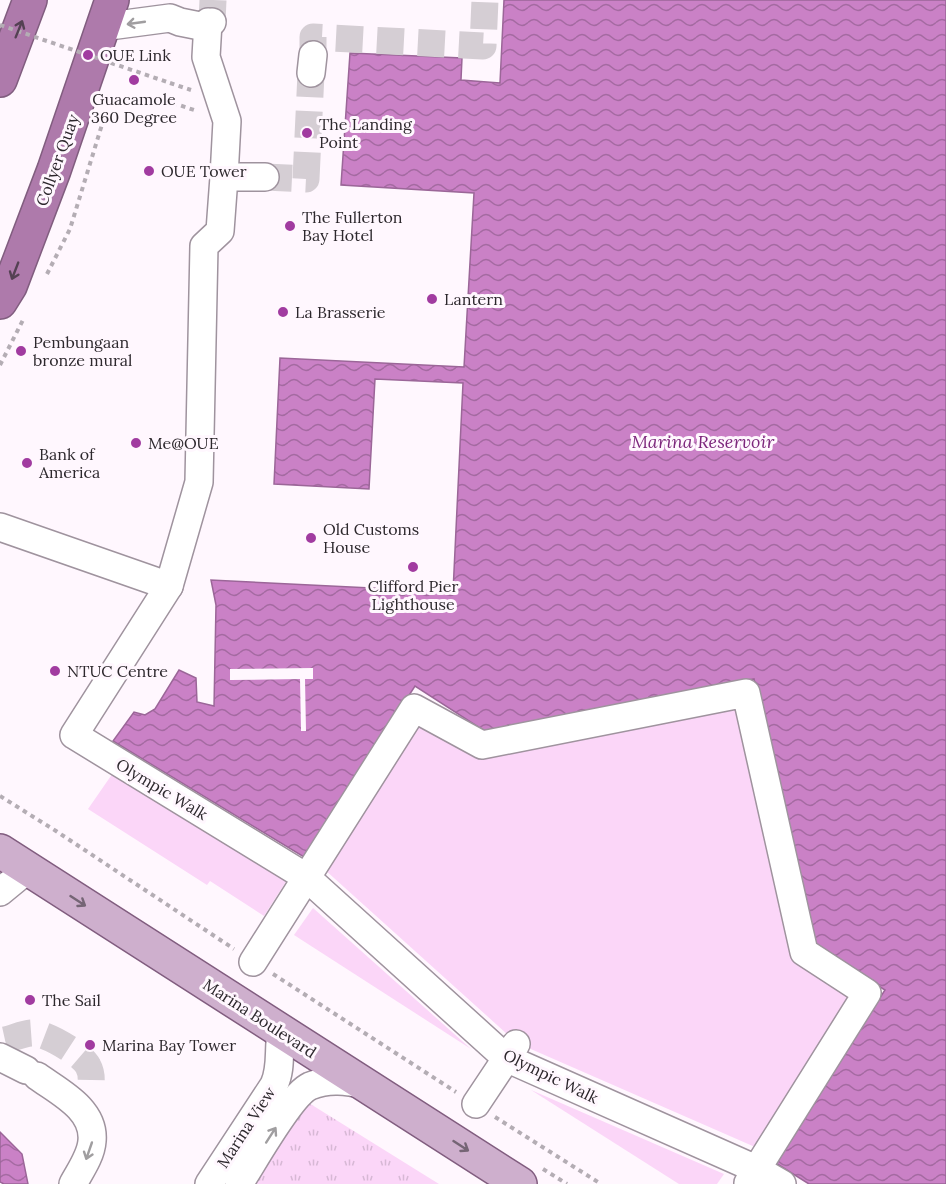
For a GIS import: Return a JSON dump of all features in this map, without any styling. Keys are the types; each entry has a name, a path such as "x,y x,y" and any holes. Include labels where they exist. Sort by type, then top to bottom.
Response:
{"highway":[{"path":"0,80 30,0"},
{"name":"Collyer Quay","path":"0,302 10,286 54,170 107,14"}],"main road":[{"name":"Marina Boulevard","path":"0,851 520,1184"}],"street":[{"path":"107,14 168,9"},
{"name":"Olympic Walk","path":"168,9 180,22 210,23 206,57 227,121 220,231 204,246 199,482 169,586 74,735 306,877 512,1051 752,1176 782,1184"},
{"path":"225,177 265,177"},
{"path":"0,527 169,586"},
{"path":"253,962 414,708 482,745 746,693 804,952 867,993 752,1176"},
{"path":"0,892 28,869"},
{"name":"Marina View","path":"209,1184 274,1085 279,1068 278,1048 281,1033"},
{"path":"2,1048 32,1073 86,1101 92,1141 73,1184"},
{"path":"476,1104 512,1051"},
{"name":"Marina View","path":"239,1184 303,1090 327,1081 345,1081 366,1085"}],"path":[{"path":"0,25 170,83"},
{"path":"0,796 57,831 253,962 600,1184"}],"green space":[{"path":"737,706 793,959 853,997 755,1147 517,1043 324,869 423,719 480,757"},
{"path":"115,770 289,877 264,916 210,881 207,885 88,809"},
{"path":"313,908 471,1049 294,935"},
{"path":"531,1090 724,1174 717,1184 679,1184"},
{"path":"304,1100 439,1184 249,1184"}],"water":[{"name":"Marina Reservoir","path":"504,0 946,0 946,1184 809,1184 774,1162 885,990 814,945 754,679 486,732 415,686 304,857 113,741 134,712 145,715 155,709 179,670 196,678 197,702 214,706 216,605 211,580 453,592 463,383 375,379 369,489 274,484 280,358 464,367 474,193 341,185 350,53 462,58 461,80 500,83"},
{"path":"0,1132 22,1154 28,1184 0,1182"}],"pier":[{"path":"313,668 313,679 305,679 306,731 301,731 300,679 230,680 230,669"}],"tunnel":[{"path":"212,22 213,0"},
{"path":"313,55 313,37 483,46 485,0"},
{"path":"265,177 306,179 311,73"},
{"path":"5,1040 33,1033 46,1036 63,1045 79,1056 90,1069 90,1093"}],"place":[{"name":"OUE Link","path":"88,55"},
{"name":"Guacamole 360 Degree","path":"134,80"},
{"name":"The Landing Point","path":"307,133"},
{"name":"OUE Tower","path":"149,171"},
{"name":"The Fullerton Bay Hotel","path":"290,226"},
{"name":"Lantern","path":"432,299"},
{"name":"La Brasserie","path":"283,312"},
{"name":"Pembungaan bronze mural","path":"21,351"},
{"name":"Me@OUE","path":"136,443"},
{"name":"Bank of America","path":"27,463"},
{"name":"Old Customs House","path":"311,538"},
{"name":"Clifford Pier Lighthouse","path":"413,567"},
{"name":"NTUC Centre","path":"55,671"},
{"name":"The Sail","path":"30,1000"},
{"name":"Marina Bay Tower","path":"90,1045"}]}
